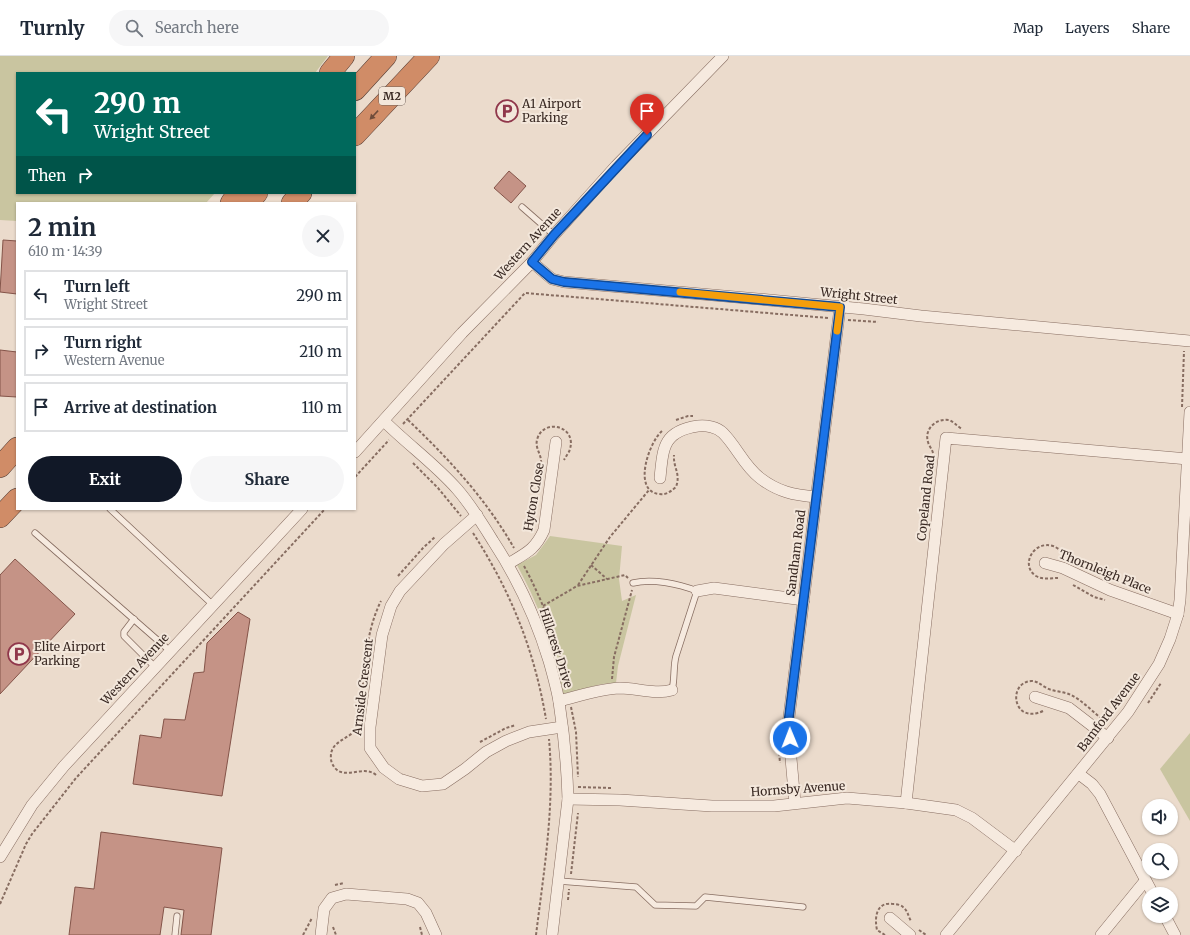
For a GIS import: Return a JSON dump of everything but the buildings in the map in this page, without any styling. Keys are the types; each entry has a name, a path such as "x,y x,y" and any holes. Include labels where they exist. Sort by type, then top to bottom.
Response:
{"highway":[{"path":"331,72 344,56"},
{"name":"M2","path":"356,89 386,56"},
{"name":"M2","path":"356,134 429,56"},
{"path":"231,202 237,194"},
{"path":"249,202 257,194"},
{"path":"293,202 300,194"},
{"path":"0,467 16,449"},
{"path":"0,517 16,500"}],"street":[{"name":"Western Avenue","path":"356,451 462,333 532,262 554,235 616,166 723,56"},
{"name":"Wright Street","path":"532,262 552,279 564,282 1190,341"},
{"name":"Sandham Road","path":"795,804 788,725 840,307"},
{"name":"Bamford Avenue","path":"946,935 1108,738 1128,712 1159,664 1170,639 1186,583 1190,412"},
{"name":"Hillcrest Drive","path":"384,421 438,469 458,490 477,515 508,564 526,597 540,633 559,701 566,754 568,799 552,935"},
{"path":"660,478 663,452 671,436 686,428 703,426 714,428 723,432 750,470 760,478 781,491 791,494 816,497"},
{"name":"Copeland Road","path":"906,803 946,438 1188,459"},
{"name":"Hyton Close","path":"508,564 530,551 538,542 544,530 556,442"},
{"name":"Western Avenue","path":"0,857 32,805 49,784 155,667 301,510"},
{"name":"Arnside Crescent","path":"477,515 444,544 400,591 391,606 382,635 370,727 370,748 384,768 399,779 422,786 443,784 486,752 506,741 529,732 562,727"},
{"name":"Thornleigh Place","path":"1045,563 1063,568 1110,590 1178,614"},
{"path":"697,591 714,588 804,600"},
{"path":"559,701 602,690 621,688 664,692 672,690"},
{"path":"1036,697 1069,708 1108,738"},
{"path":"1079,774 1092,784 1100,794 1149,887"},
{"name":"Hornsby Avenue","path":"568,799 620,800 712,806 774,806 847,798 906,803 956,810 972,818 1016,851"},
{"path":"1101,935 1146,881"},
{"path":"321,935 324,909 332,898 346,894 407,899 418,903 426,913 436,935"},
{"path":"890,918 910,935"},
{"path":"1169,923 1175,935"}],"lane":[{"path":"522,207 554,235"},
{"path":"111,510 213,605"},
{"path":"35,533 170,651"},
{"path":"633,583 643,580 684,586 697,591 676,656 672,690"},
{"path":"134,619 124,632 124,636 155,667"},
{"path":"559,880 636,887 655,905 696,906 705,897 803,907"},
{"path":"174,935 177,916"}],"path":[{"path":"674,422 679,418 694,416"},
{"path":"934,457 927,437 932,425 937,421 947,420 954,422 962,429 968,430"},
{"path":"664,429 659,433 653,444 644,475 645,483 649,490 657,494 666,494 676,488 678,475 674,460 675,454"},
{"path":"356,476 389,440"},
{"path":"577,586 610,538 649,490"},
{"path":"0,904 26,844 32,834 76,778 324,510"},
{"path":"455,520 460,516"},
{"path":"395,580 423,548 440,532"},
{"path":"468,536 473,533"},
{"path":"591,565 607,579"},
{"path":"543,606 577,586 625,575 633,583 630,600 614,657 612,689"},
{"path":"379,778 372,772 365,770 347,773 341,772 335,768 331,762 331,755 332,748 336,743 352,734 358,727 369,636 374,617 384,596"},
{"path":"540,719 546,718"},
{"path":"478,744 506,728 522,723"},
{"path":"543,740 549,739"},
{"path":"331,923 336,935"},
{"path":"420,927 422,935"}],"shaded area":[{"path":"0,56 328,56 316,72 16,72 16,194 214,194 207,202 16,202 16,221 0,220"},
{"path":"550,536 622,546 619,579 622,601 636,595 618,666 616,683 602,684 563,694 555,659 544,624 531,592 517,565 536,555"},
{"path":"1190,733 1190,821 1178,799 1160,769"}],"slow traffic":[{"path":"680,292 840,307 837,331"}],"place":[{"name":"A1 Airport Parking","path":"507,111"},
{"name":"Elite Airport Parking","path":"19,654"}],"route":[{"path":"647,135 616,166 554,235 532,262 543,272 552,279 564,282 840,307 788,725 790,738"}]}
